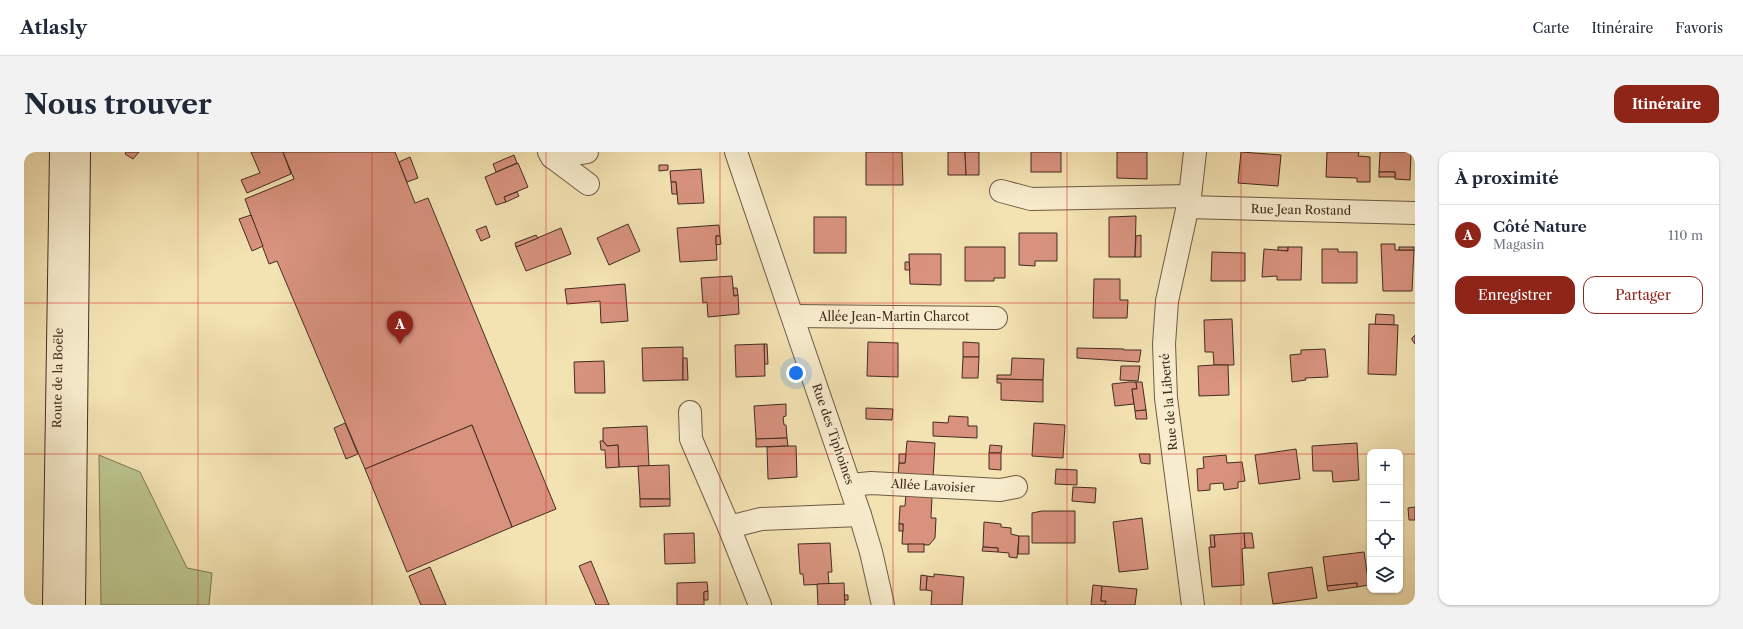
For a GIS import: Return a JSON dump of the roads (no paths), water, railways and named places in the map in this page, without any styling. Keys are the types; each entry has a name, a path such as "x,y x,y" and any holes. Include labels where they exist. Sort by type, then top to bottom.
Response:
{"street":[{"name":"Route de la Boële","path":"54,605 61,152"},
{"name":"Route de la Boële","path":"74,605 79,152"},
{"path":"551,155 587,152"},
{"name":"Rue des Tiphoines","path":"736,152 860,515 871,552 883,605"},
{"name":"Rue de la Liberté","path":"1193,605 1166,398 1164,344 1167,301 1188,202 1195,152"},
{"path":"551,155 588,184"},
{"name":"Rue Jean Rostand","path":"1001,191 1031,199 1188,202 1415,213"},
{"name":"Allée Jean-Martin Charcot","path":"792,316 996,318"},
{"path":"690,412 690,439 729,527 760,605"},
{"name":"Allée Lavoisier","path":"850,485 872,483 1000,490 1016,487"},
{"path":"729,527 761,519 860,515"}],"place":[{"name":"Côté Nature","path":"400,344"}]}
